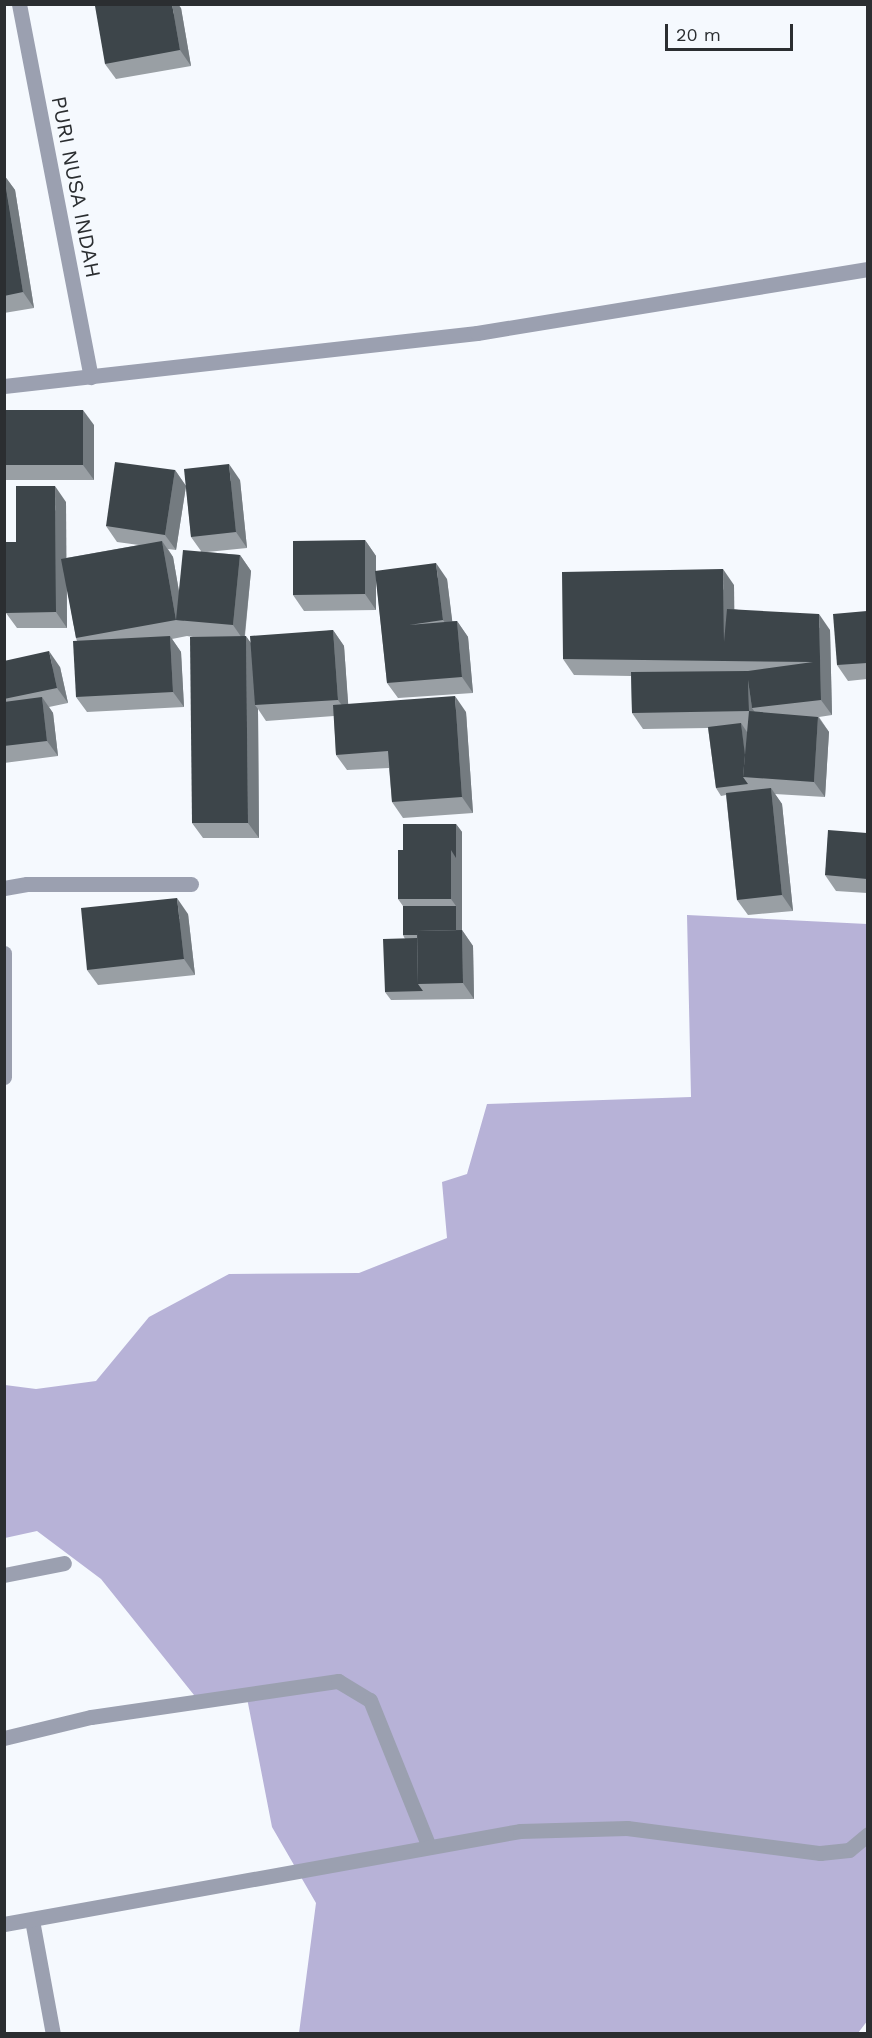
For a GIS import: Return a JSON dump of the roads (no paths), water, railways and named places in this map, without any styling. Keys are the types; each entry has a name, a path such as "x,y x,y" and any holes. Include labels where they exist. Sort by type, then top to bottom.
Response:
{"street":[{"name":"PURI NUSA INDAH","path":"20,4 91,377"},
{"path":"4,386 477,333 867,269"},
{"path":"4,888 27,884 190,884"},
{"path":"4,954 4,1077"},
{"path":"4,1575 64,1563"},
{"path":"4,1738 91,1717 338,1681 370,1700 429,1848"},
{"path":"4,1924 520,1831 627,1828 820,1853 849,1850 867,1834"},
{"path":"32,1920 53,2034"}]}
